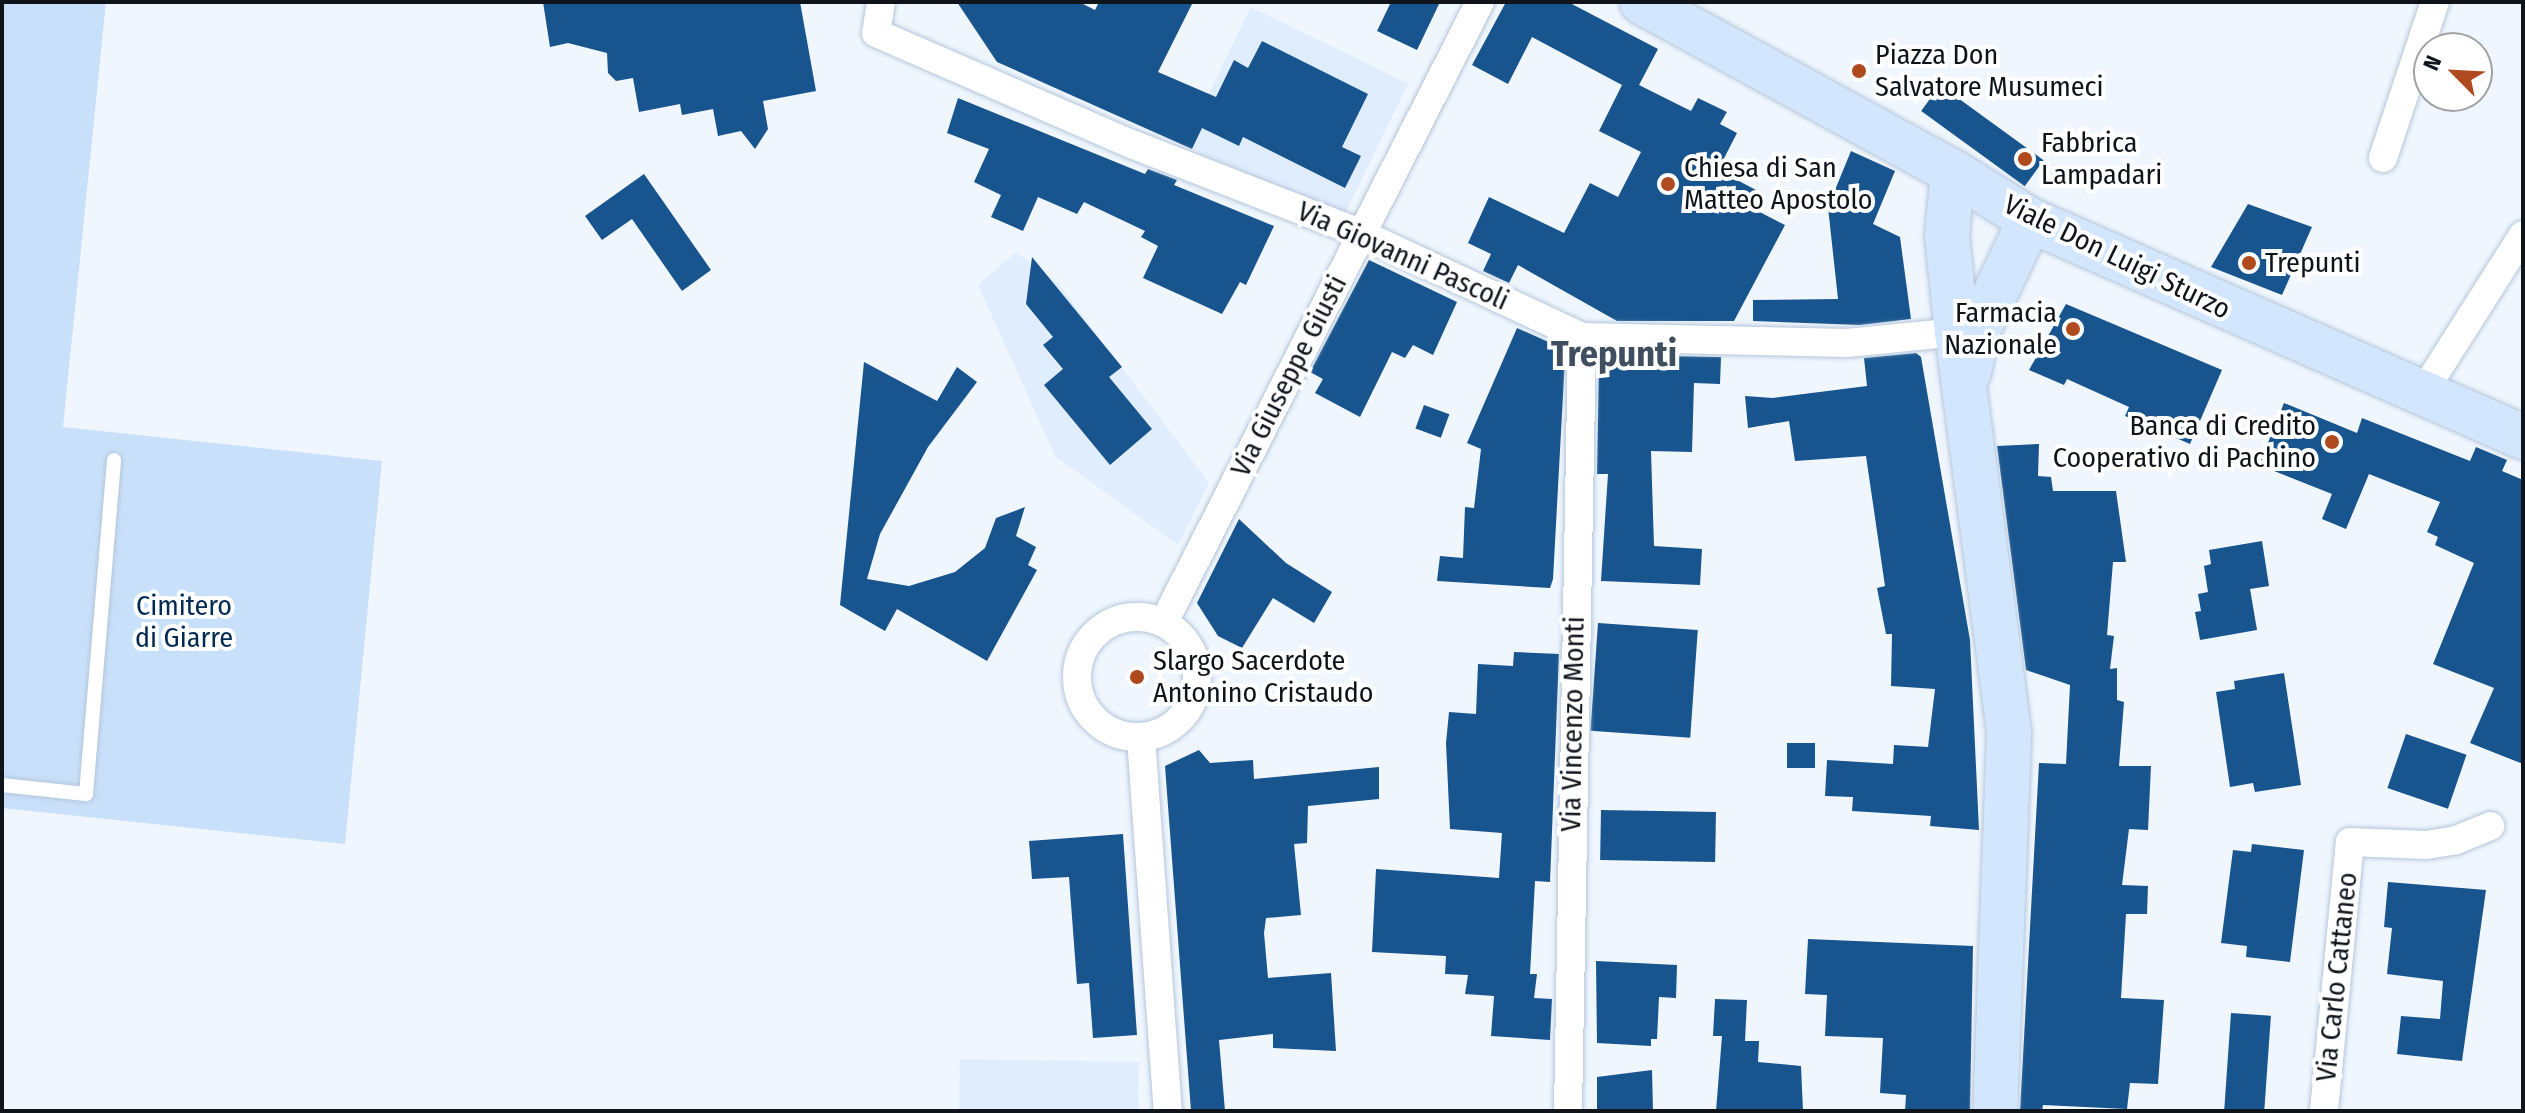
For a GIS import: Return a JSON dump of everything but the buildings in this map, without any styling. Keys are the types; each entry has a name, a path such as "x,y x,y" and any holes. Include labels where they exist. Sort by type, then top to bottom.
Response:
{"main road":[{"name":"Viale Don Luigi Sturzo","path":"1642,2 1953,172 2030,220 2523,437"},
{"path":"1953,172 1947,236 2009,734 1995,1111"},
{"path":"1966,386 1977,332 2030,220"}],"street":[{"name":"Via Giovanni Pascoli","path":"881,2 876,33 1134,145 1362,234 1582,337 1847,343 1957,332"},
{"name":"Via Giuseppe Giusti","path":"1164,622 1480,2"},
{"path":"2383,158 2435,2"},
{"path":"2422,394 2523,235"},
{"name":"Via Vincenzo Monti","path":"1568,1111 1582,337"},
{"path":"1134,616 1164,622 1188,643 1198,673 1197,688 1182,717 1157,734 1141,738 1111,732 1097,722 1080,697 1078,665 1083,650 1104,626 1134,616"},
{"path":"1141,738 1168,1111"},
{"name":"Via Carlo Cattaneo","path":"2324,1111 2350,842 2426,845 2456,840 2490,826"}],"lane":[{"path":"2,785 86,794 114,460"}],"shaded area":[{"path":"1251,7 1408,84 1341,221 1184,145"},
{"path":"1016,252 1058,283 1209,483 1178,545 1055,456 978,285"},
{"path":"960,1059 1139,1062 1138,1111 959,1111"}],"green space":[{"name":"Cimitero di Giarre","path":"2,2 106,2 63,427 382,461 345,844 2,808"}],"place":[{"name":"Piazza Don Salvatore Musumeci","path":"1859,71"},
{"name":"Fabbrica Lampadari","path":"2025,159"},
{"name":"Chiesa di San Matteo Apostolo","path":"1668,184"},
{"name":"Trepunti","path":"2249,263"},
{"name":"Farmacia Nazionale","path":"2073,329"},
{"name":"Banca di Credito Cooperativo di Pachino","path":"2332,442"},
{"name":"Slargo Sacerdote Antonino Cristaudo","path":"1137,677"}],"district":[{"name":"Trepunti","path":"1614,355"}]}
